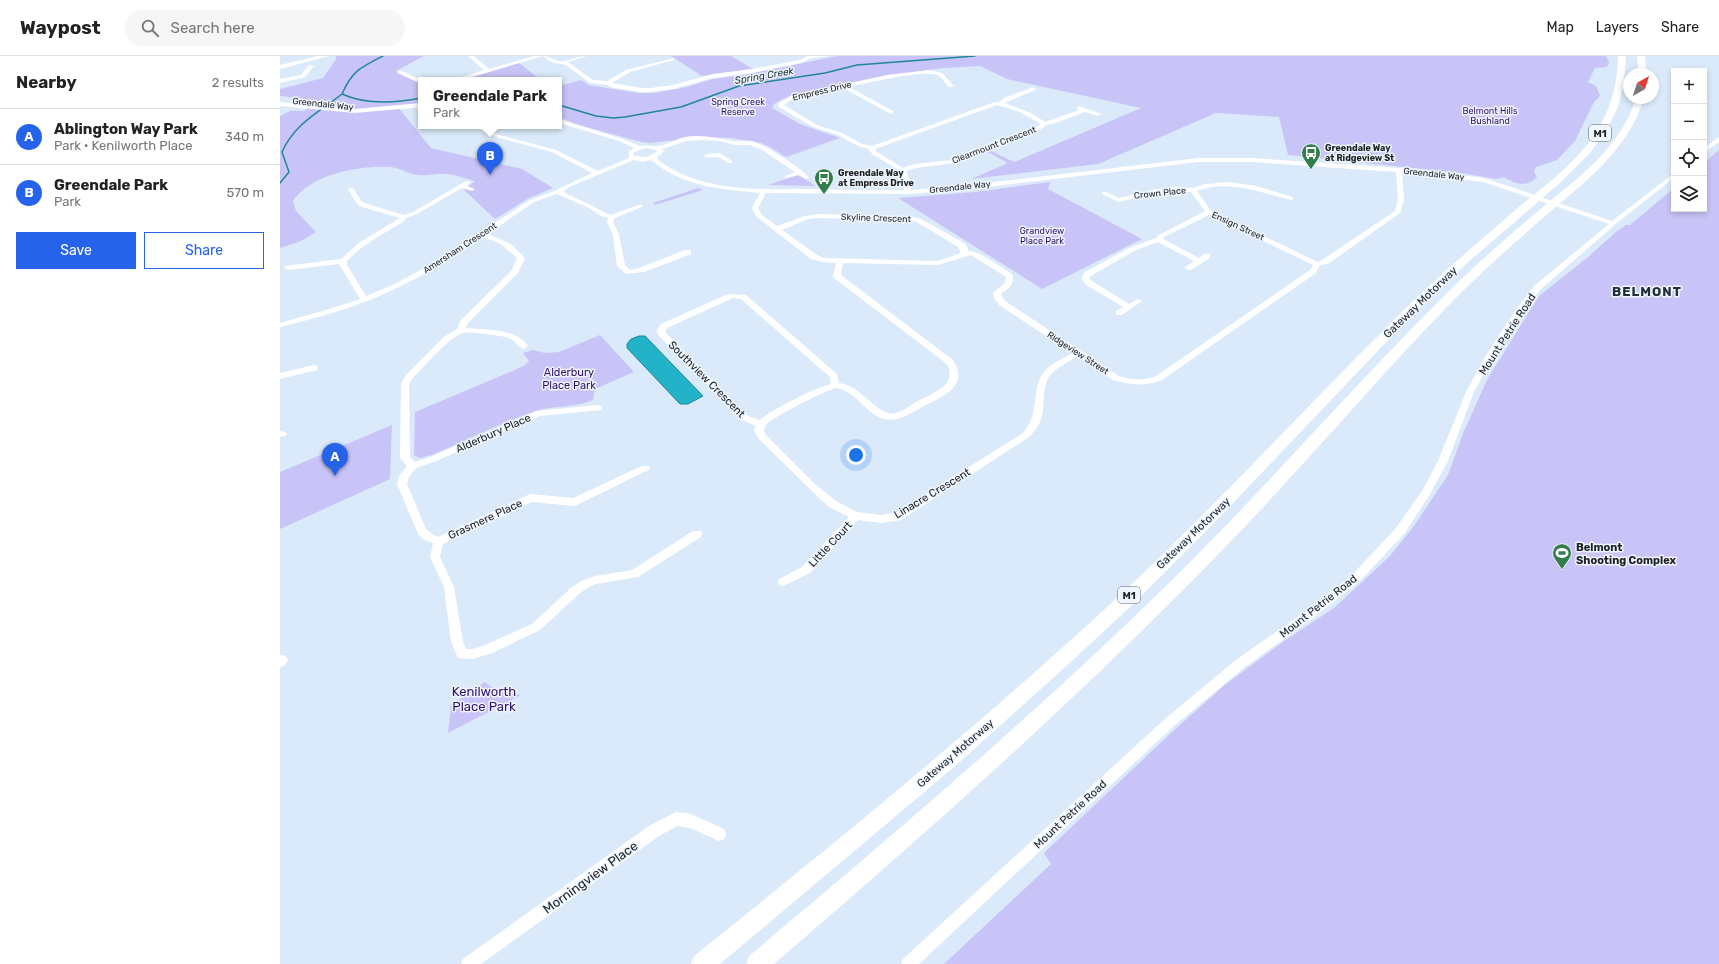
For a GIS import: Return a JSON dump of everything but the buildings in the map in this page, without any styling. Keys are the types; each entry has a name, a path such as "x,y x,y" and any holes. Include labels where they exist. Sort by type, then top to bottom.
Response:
{"highway":[{"name":"Gateway Motorway","path":"757,964 908,835 1066,692 1145,618 1232,530 1390,359 1443,304 1491,258 1546,200 1586,151 1605,124 1612,111 1620,87 1623,66 1622,56"},
{"path":"1641,56 1642,68"},
{"name":"Gateway Motorway","path":"702,964 885,812 1048,670 1180,547 1420,301 1474,251 1546,200 1588,174 1618,143 1634,116 1638,104"}],"main road":[{"path":"280,67 326,56"}],"street":[{"path":"471,56 488,71"},
{"path":"467,77 540,56"},
{"path":"546,56 553,61 564,62 584,56"},
{"path":"564,62 592,82 608,83 614,86 641,90 664,89 713,76 752,72 801,61 808,57 827,56"},
{"path":"608,83 628,71 672,59"},
{"path":"280,81 303,76 311,66"},
{"name":"Empress Drive","path":"902,170 874,153 872,148 860,145 840,134 815,126 781,106 783,102 790,98 887,77 933,72 940,74 951,86"},
{"path":"397,77 403,73 418,80"},
{"path":"845,87 891,112"},
{"path":"872,148 993,104 1001,103 1006,99 1033,90"},
{"name":"Greendale Way","path":"280,100 317,106"},
{"path":"280,112 299,102"},
{"name":"Clearmount Crescent","path":"902,170 915,166 953,162 1039,128 1044,124 1033,117 1001,103"},
{"name":"Greendale Way","path":"280,104 292,106 365,109 418,105"},
{"path":"1075,106 1098,114"},
{"path":"1044,124 1054,122 1084,110"},
{"path":"562,122 621,140 639,148"},
{"path":"482,129 498,136 554,152 596,174"},
{"path":"658,148 660,149 660,154 652,158 642,160 631,157 630,153 639,148 651,146 658,148 680,140 704,138 720,139 727,149 730,162"},
{"path":"1707,149 1719,139"},
{"path":"707,156 743,142 757,145 806,177"},
{"name":"Amersham Crescent","path":"280,324 332,312 415,277 532,201 558,192 567,186 634,158"},
{"name":"Greendale Way","path":"652,158 664,168 701,183 729,188 764,191 908,192 960,188 1155,165 1243,163 1399,172 1497,183 1613,223"},
{"path":"902,170 905,175 908,192"},
{"path":"787,177 800,172"},
{"name":"Ridgeview Street","path":"964,254 977,255 1009,276 1011,279 1010,283 997,294 999,300 1116,378 1126,382 1150,382 1159,378 1313,271 1317,264 1325,262 1398,212 1401,200 1399,172"},
{"name":"Mount Petrie Road","path":"908,964 1170,722 1241,663 1309,615 1356,578 1400,531 1426,493 1443,461 1470,392 1489,357 1518,313 1537,288 1613,223 1673,176"},
{"path":"288,268 343,261 358,247 401,221 404,217 415,213 464,184 472,189"},
{"path":"1194,190 1203,186 1231,185 1257,188 1291,198"},
{"path":"351,189 359,203 365,208 378,209 404,217"},
{"name":"Crown Place","path":"1104,193 1119,200 1138,194 1186,189 1194,190"},
{"name":"Ensign Street","path":"1194,190 1194,193 1208,212 1317,264"},
{"path":"764,191 755,208 756,212 814,257 823,260 938,263 964,254"},
{"path":"558,192 591,207 603,215 612,217 642,205"},
{"path":"1158,240 1161,236 1208,212"},
{"name":"Skyline Crescent","path":"777,229 807,217 817,216 909,218 925,222 961,245 964,248 964,254"},
{"path":"612,217 610,222 616,235 621,266 629,272 641,270 689,250 697,253"},
{"path":"482,234 496,238 517,252 521,258 515,271 464,322 461,330 447,339 409,377 404,384 405,458 413,466 404,476 402,484 422,531 428,538 438,542 435,557 449,587 457,642 462,654 473,654 488,650 536,627 576,590 585,584 595,580 634,574 697,534"},
{"path":"1130,307 1085,278 1088,274 1150,241 1158,240 1199,261"},
{"path":"1188,268 1207,256"},
{"path":"343,261 343,265 364,299"},
{"path":"761,424 768,418 835,385 850,388 877,412 885,416 894,417 947,389 953,382 955,374 950,362 836,276 840,261"},
{"name":"Southview Crescent","path":"761,424 745,418 739,412 661,333 664,326 726,298 732,296 743,297 834,376 835,385"},
{"path":"1119,313 1138,301"},
{"path":"461,330 508,335 518,339 524,346"},
{"name":"Linacre Crescent","path":"761,424 759,430 762,437 825,500 856,516 882,520 897,517 1026,435 1036,425 1039,417 1042,380 1049,371 1077,353"},
{"path":"280,376 314,368"},
{"name":"Alderbury Place","path":"413,466 433,459 539,413 598,408"},
{"name":"Grasmere Place","path":"438,542 531,498 573,502 644,468"},
{"name":"Little Court","path":"783,582 806,570 856,516"},
{"name":"Morningview Place","path":"468,964 654,832 676,819 691,821 719,834"}],"green space":[{"path":"336,56 424,56 396,71 397,73 418,82 418,103 397,106 431,148 522,169 553,188 529,198 495,219 464,190 475,181 449,174 416,175 391,167 365,168 337,173 311,184 293,201 296,211 316,232 301,241 280,248 280,116 290,111 304,111 320,101 280,96 280,89 323,78 336,59"},
{"path":"671,56 731,56 753,69 702,76"},
{"name":"Belmont Hills Bushland","path":"837,56 1606,56 1609,62 1607,67 1595,68 1588,82 1596,86 1600,96 1594,102 1575,141 1557,160 1536,167 1534,172 1537,177 1525,184 1512,182 1504,177 1496,179 1461,173 1288,155 1279,117 1216,113 1098,164 971,179 1006,164 1006,162 986,151 989,150 1014,162 1141,108 1007,79 980,66 943,68 879,77 783,99 774,104 772,108 800,124 840,138 786,157 761,143 731,138 704,137 650,143 641,142 575,124 562,118 562,85 581,80 588,85 638,93 653,93 683,88 713,79 748,74"},
{"path":"519,63 537,77 471,77"},
{"name":"Belmont Shooting Complex","path":"1719,150 1719,964 944,964 1051,864 1044,853 1172,732 1226,684 1287,639 1334,608 1390,556 1414,526 1448,475 1464,431 1488,378 1539,296 1588,257 1616,232 1626,225 1630,225 1671,191 1671,212 1707,212 1707,160"},
{"path":"798,175 816,186 768,185"},
{"name":"Grandview Place Park","path":"1050,182 1048,189 1142,239 1042,289 898,198 975,192"},
{"path":"698,188 703,190 655,205 653,203"},
{"name":"Alderbury Place Park","path":"600,335 634,372 595,389 593,400 586,403 539,410 432,455 420,458 414,455 415,412 524,366 529,361 523,353 533,350 545,353 559,352"},
{"path":"392,425 390,479 280,529 280,472"},
{"name":"Kenilworth Place Park","path":"485,682 497,690 521,695 448,733 451,705"}],"water":[{"path":"639,336 645,336 703,396 688,404 680,404 627,348 627,344 631,339"}],"waterway":[{"name":"Spring Creek","path":"342,94 358,70 383,56"},
{"name":"Spring Creek","path":"562,106 596,116 613,118 625,117 681,107 739,86 825,73 857,65 975,56"},
{"path":"280,183 289,172 282,152 293,133 308,119 342,94"},
{"name":"Spring Creek","path":"342,94 351,98 381,102 418,98"}],"place":[{"name":"Greendale Way at Ridgeview St","path":"1311,170"},
{"name":"Greendale Park","path":"490,175"},
{"name":"Greendale Way at Empress Drive","path":"824,195"},
{"name":"Ablington Way Park","path":"335,476"},
{"name":"Belmont Shooting Complex","path":"1562,570"}],"district":[{"name":"BELMONT","path":"1647,291"}],"park label":[{"name":"Spring Creek Reserve","path":"738,108"}]}
